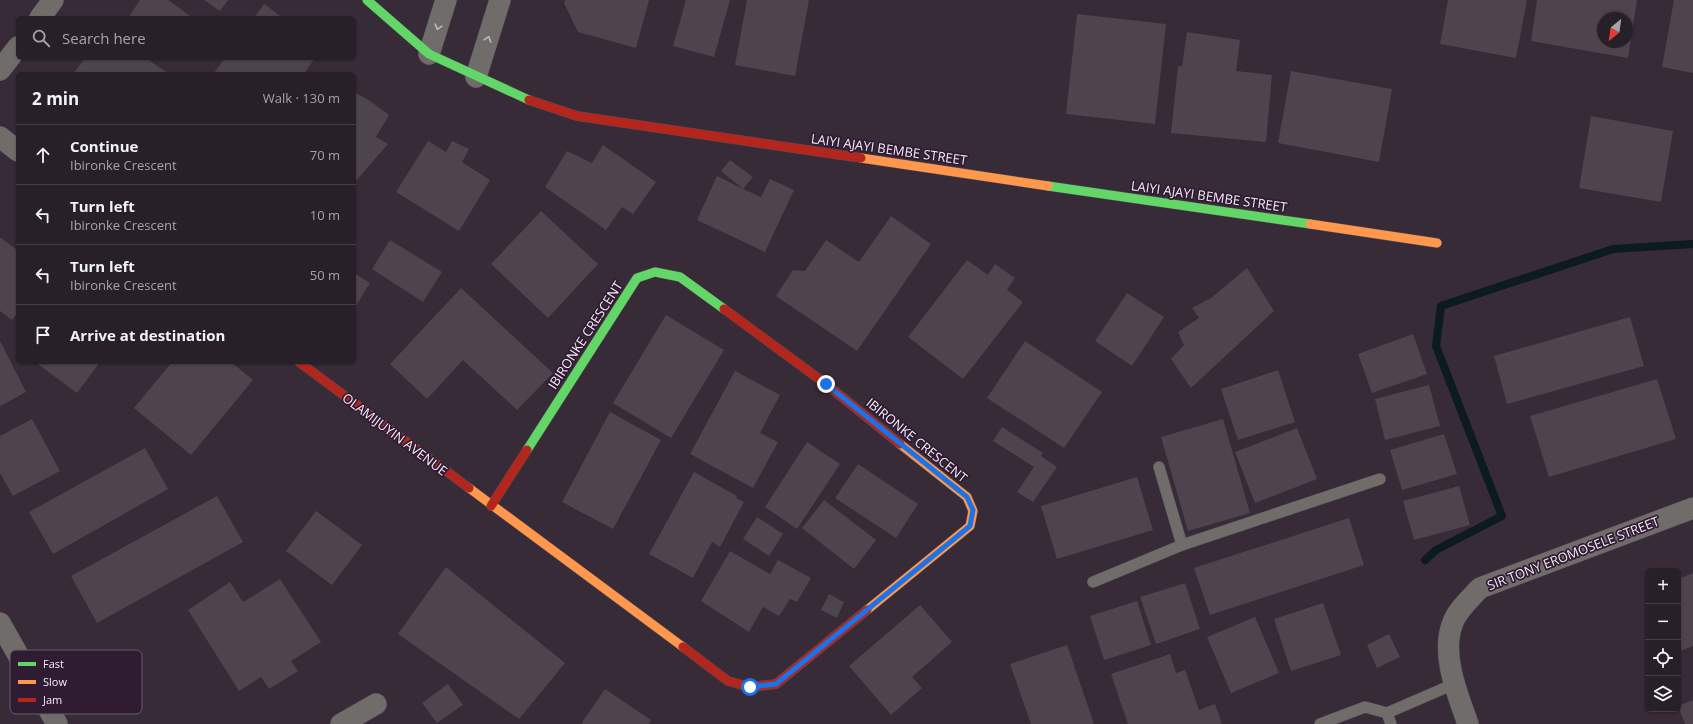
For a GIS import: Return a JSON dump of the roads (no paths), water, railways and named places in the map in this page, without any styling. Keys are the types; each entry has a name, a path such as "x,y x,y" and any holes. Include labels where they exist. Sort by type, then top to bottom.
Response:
{"street":[{"path":"41,16 53,0"},
{"name":"LAIYI AJAYI BEMBE STREET","path":"367,0 429,54 531,101 577,116 1437,243"},
{"path":"429,54 446,0"},
{"path":"476,76 500,0"},
{"path":"0,70 16,50"},
{"path":"0,137 16,149"},
{"name":"IBIRONKE CRESCENT","path":"655,272 680,276 826,384 967,497 973,510 970,526 776,684 750,687 728,681 491,506 637,278 655,272"},
{"name":"OLAMIJUYIN AVENUE","path":"302,364 491,506"},
{"name":"SIR TONY EROMOSELE STREET","path":"1468,724 1454,684 1448,644 1452,624 1463,606 1480,588 1693,508"},
{"path":"0,624 15,650"},
{"path":"341,724 376,704"},
{"path":"51,714 57,724"}],"lane":[{"path":"1159,467 1182,545"},
{"path":"1094,582 1182,545 1380,479"},
{"path":"1320,724 1365,707 1387,713 1454,684"},
{"path":"1387,713 1391,724"}],"waterway":[{"path":"1425,560 1436,550 1502,516 1436,346 1441,306 1613,249 1693,244"}]}
